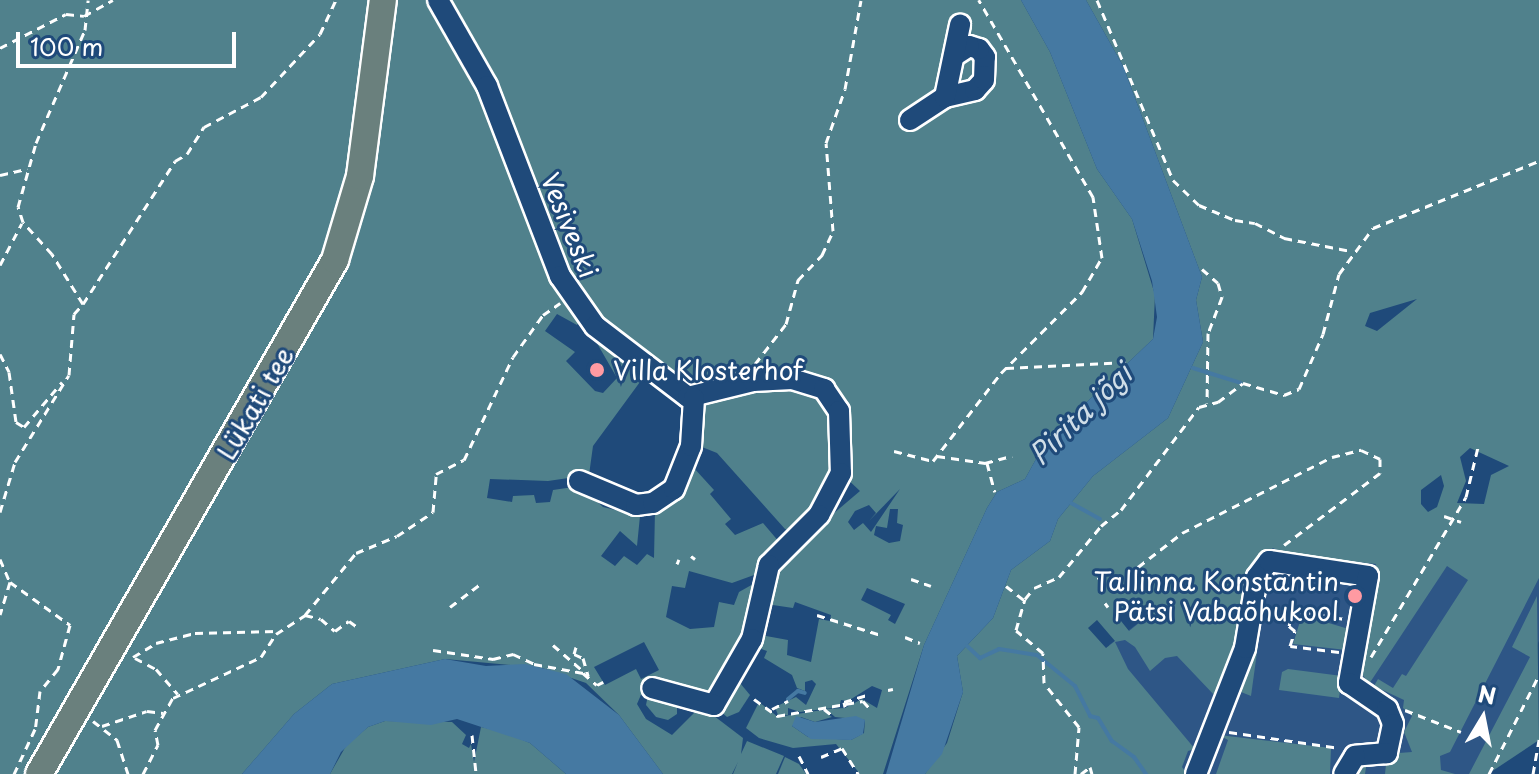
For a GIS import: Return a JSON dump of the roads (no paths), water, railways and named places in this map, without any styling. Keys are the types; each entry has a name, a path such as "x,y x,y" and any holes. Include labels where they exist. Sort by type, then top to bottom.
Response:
{"main road":[{"name":"Lükati tee","path":"39,774 75,712 122,654 342,244 362,163 383,0"}],"street":[{"name":"Vesiveski","path":"438,0 480,68 545,243 571,297 610,341 694,398"},
{"path":"945,97 960,25"},
{"path":"910,120 945,97 975,90 984,80 985,57 979,49 969,46 955,55"},
{"path":"579,481 636,505 653,503 674,489 691,446 694,398 738,385 792,379 824,389 839,411 843,467 819,515 769,565 752,639 714,705 652,688"},
{"path":"1196,774 1245,648 1257,577 1265,562 1276,556 1368,576 1360,656 1349,683 1391,712 1389,751 1355,756 1344,774"}],"water":[{"name":"Pirita jõgi","path":"1021,0 1086,0 1123,66 1202,277 1196,300 1203,342 1168,418 1093,476 1058,519 1050,541 1011,570 993,618 957,656 963,692 942,754 925,774 886,774 924,645 987,508 997,492 1025,479 1046,441 1153,339 1157,317 1152,281 1132,219 1097,169 1050,52"},
{"path":"445,659 486,666 525,664 566,674 619,715 663,774 566,774 530,743 457,719 431,725 385,721 368,727 341,752 330,774 242,774 294,714 332,684"},
{"path":"796,716 815,722 856,716 865,720 863,734 851,740 811,739 792,726"}],"waterway":[{"path":"1193,368 1241,383"},
{"path":"1071,503 1100,519"},
{"path":"967,646 980,658 999,649 1037,655 1075,686 1090,716 1098,718 1112,741 1134,757 1146,774"},
{"path":"788,699 798,691 805,693"}],"place":[{"name":"Villa Klosterhof","path":"597,370"},
{"name":"Tallinna Konstantin Pätsi Vabaõhukool","path":"1355,596"}]}
